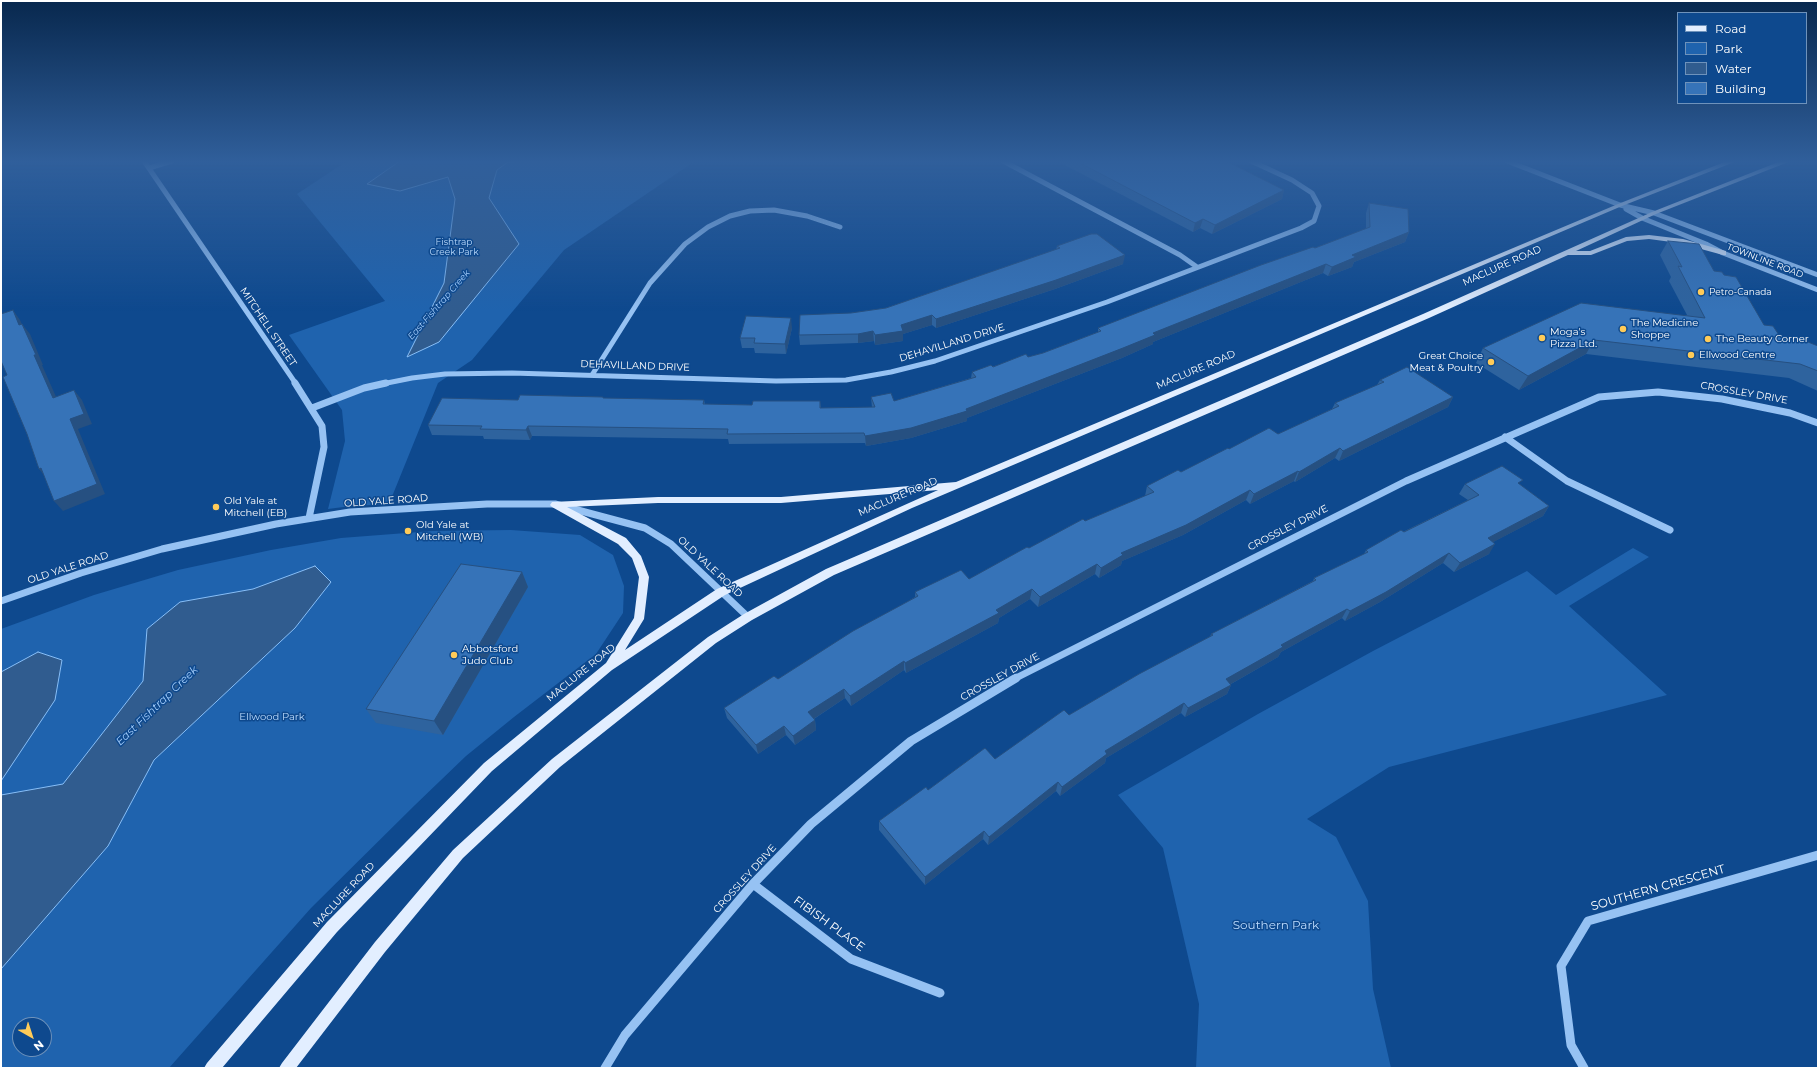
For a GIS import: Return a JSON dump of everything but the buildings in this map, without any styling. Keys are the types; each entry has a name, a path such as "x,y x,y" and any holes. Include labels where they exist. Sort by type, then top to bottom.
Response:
{"main road":[{"name":"MACLURE ROAD","path":"212,1068 332,927 488,767 608,667 722,592 795,557 964,484 1606,211"},
{"name":"MACLURE ROAD","path":"287,1068 380,947 458,854 556,764 712,640 748,617 830,572 1426,316 1659,211"},
{"path":"1566,253 1591,253 1626,240 1649,238 1680,241 1722,253"},
{"path":"555,504 658,500 781,500 964,484"},
{"path":"555,504 622,542 636,556 644,578 639,619 608,667"}],"street":[{"name":"MITCHELL STREET","path":"177,211 312,408 322,426 324,447 309,518"},
{"path":"592,375 650,283 685,244 708,227 730,216 753,211"},
{"path":"779,211 807,216 840,228"},
{"path":"1097,211 1180,255 1198,267"},
{"name":"DEHAVILLAND DRIVE","path":"312,408 364,388 432,376 512,373 776,381 854,379 891,372 935,361 1107,302 1301,228 1314,221 1318,211"},
{"name":"TOWNLINE ROAD","path":"1630,211 1642,218 1706,244 1722,253 1818,290"},
{"name":"TOWNLINE ROAD","path":"1645,211 1818,275"},
{"name":"CROSSLEY DRIVE","path":"605,1068 625,1035 753,884 810,824 911,741 1014,679 1406,481 1505,437 1599,398 1658,392 1722,399 1790,413 1818,422"},
{"path":"1505,437 1567,481 1670,530"},
{"name":"OLD YALE ROAD","path":"1,601 81,573 162,549 309,518 350,512 487,504 555,504 645,528 671,544 748,617"},
{"name":"SOUTHERN CRESCENT","path":"1584,1068 1571,1045 1561,966 1588,921 1818,855"},
{"name":"FIBISH PLACE","path":"753,884 851,959 940,993"}],"green space":[{"name":"Fishtrap Creek Park","path":"311,211 622,211 564,250 472,360 438,383 389,504 328,509 345,441 342,410 289,335 385,301"},
{"name":"Ellwood Park","path":"511,530 580,535 613,555 624,586 623,613 596,654 466,756 311,908 169,1068 1,1068 1,629 94,595 178,570 271,550 341,538 432,531"},
{"name":"Southern Park","path":"1633,548 1649,557 1569,606 1667,695 1389,767 1307,819 1336,837 1368,901 1373,989 1391,1068 1196,1068 1199,1004 1163,848 1118,795 1258,714 1373,651 1527,571 1556,595"}],"water":[{"name":"East Fishtrap Creek","path":"453,211 497,211 519,244 439,342 407,357 444,283"},
{"name":"East Fishtrap Creek","path":"315,566 331,582 295,628 154,760 108,846 1,969 1,795 63,784 143,681 147,629 180,602 253,589"},
{"path":"38,652 62,660 55,700 1,781 1,672"}],"place":[{"name":"Petro-Canada","path":"1701,292"},
{"name":"The Medicine Shoppe","path":"1623,329"},
{"name":"Moga's Pizza Ltd.","path":"1542,338"},
{"name":"The Beauty Corner","path":"1708,339"},
{"name":"Ellwood Centre","path":"1691,355"},
{"name":"Great Choice Meat & Poultry","path":"1491,362"},
{"name":"Old Yale at Mitchell (EB)","path":"216,507"},
{"name":"Old Yale at Mitchell (WB)","path":"408,531"},
{"name":"Abbotsford Judo Club","path":"454,655"}]}
